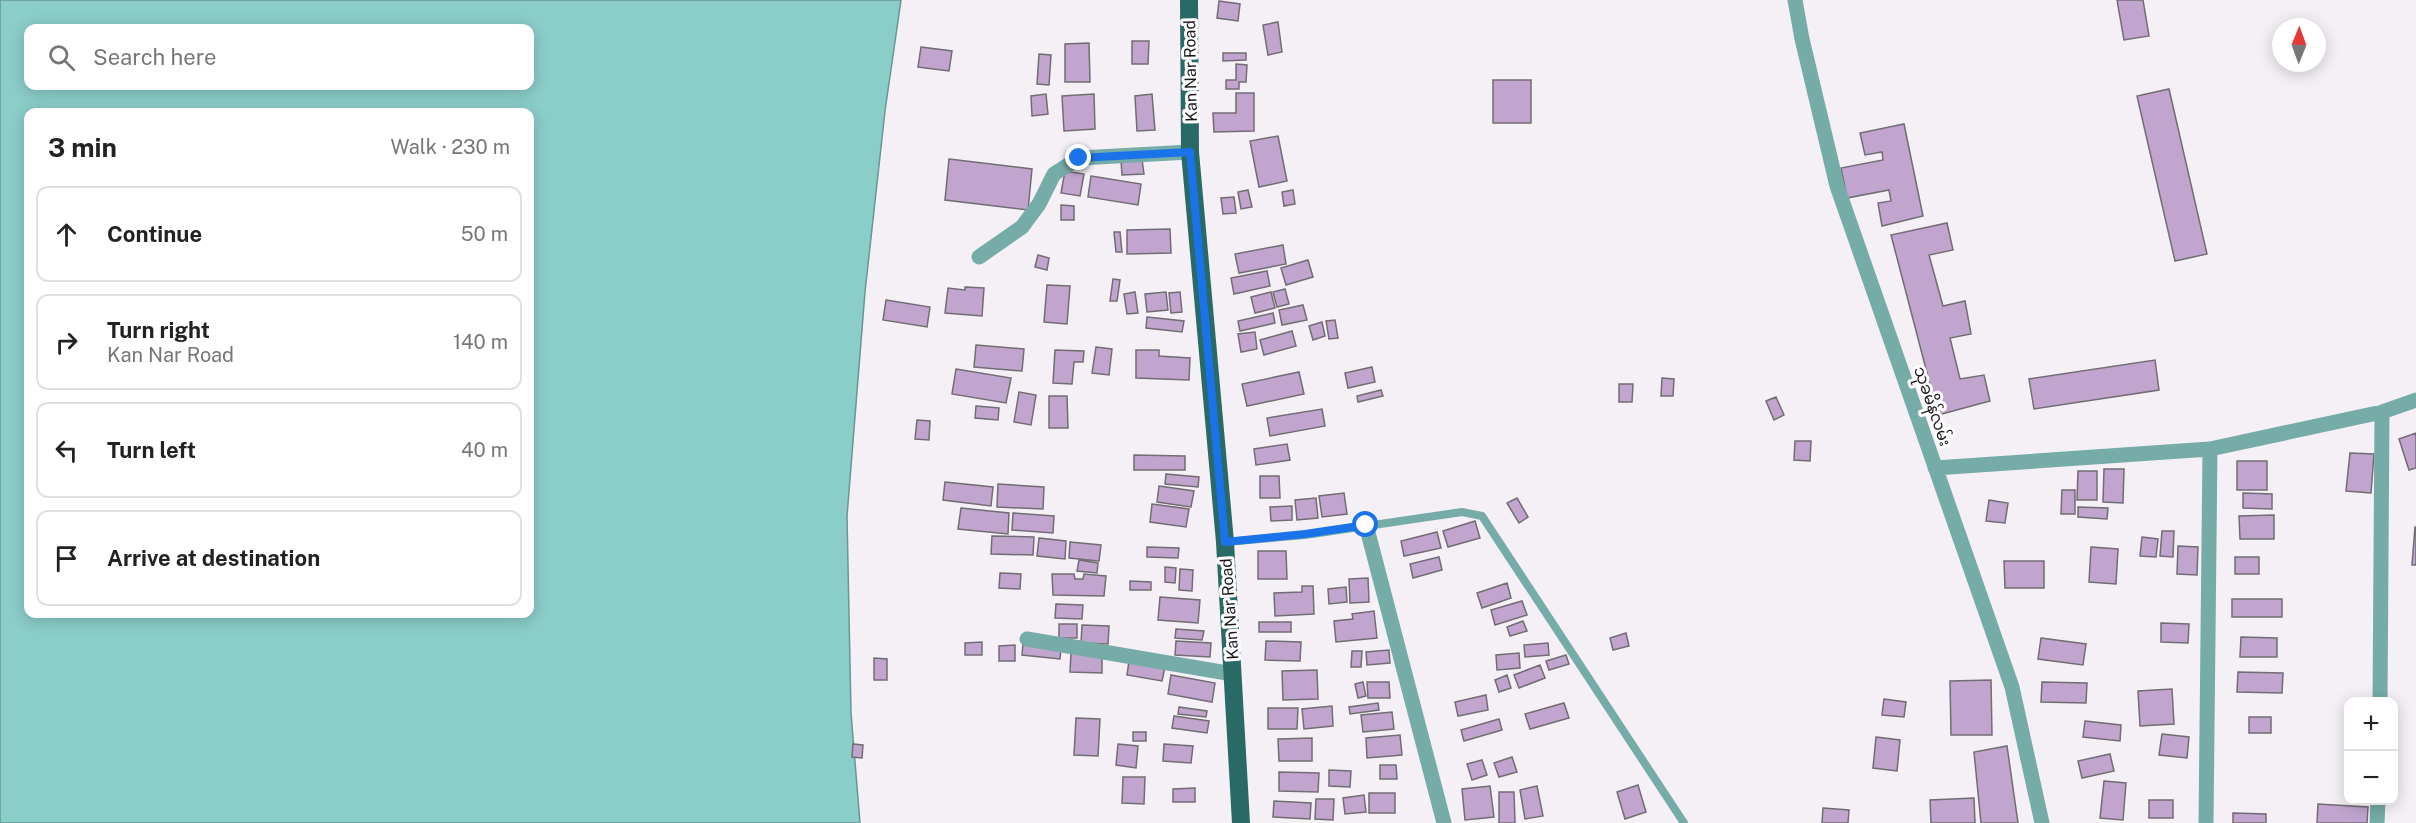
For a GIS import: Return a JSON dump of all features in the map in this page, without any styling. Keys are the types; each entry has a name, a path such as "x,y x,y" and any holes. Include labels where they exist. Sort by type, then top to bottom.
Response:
{"main road":[{"name":"Kan Nar Road","path":"1189,0 1190,152 1225,542 1241,823"}],"street":[{"name":"သုခမိန်လမ်း","path":"1795,0 1837,186 2012,687 2042,823"},
{"path":"979,257 1023,226 1039,204 1054,174 1079,158 1190,152"},
{"path":"1935,468 2210,450 2382,412 2416,400"},
{"path":"2380,697 2382,412"},
{"path":"2206,823 2210,450"},
{"path":"1366,525 1444,823"},
{"path":"1027,639 1233,674"},
{"path":"2377,823 2378,805"}],"lane":[{"path":"1225,542 1305,534 1462,512 1482,516 1684,823"}],"water":[{"path":"0,0 901,0 885,111 865,292 847,516 851,713 860,823 0,823"}],"building":[{"path":"2117,0 2143,0 2149,36 2124,40"},
{"path":"1219,1 1240,4 1238,21 1217,18"},
{"path":"1278,22 1282,52 1268,55 1263,25"},
{"path":"1132,41 1149,41 1148,64 1132,64"},
{"path":"1089,43 1090,82 1065,82 1065,44"},
{"path":"921,47 952,51 949,71 918,67"},
{"path":"1223,53 1246,53 1246,60 1223,61"},
{"path":"1039,54 1051,55 1049,85 1037,84"},
{"path":"1236,64 1247,65 1246,82 1239,82 1239,89 1226,89 1226,80 1236,80"},
{"path":"1493,80 1531,80 1531,123 1493,123"},
{"path":"2169,89 2207,254 2175,261 2137,96"},
{"path":"1236,93 1254,93 1254,131 1214,132 1213,113 1236,113"},
{"path":"1046,94 1048,114 1032,116 1031,96"},
{"path":"1094,94 1095,129 1064,131 1062,96"},
{"path":"1152,94 1155,130 1137,131 1135,96"},
{"path":"1904,124 1923,216 1882,226 1878,203 1891,201 1889,190 1847,198 1841,168 1883,160 1882,152 1865,155 1860,133"},
{"path":"1278,136 1287,181 1259,187 1250,141"},
{"path":"949,159 1032,169 1028,210 945,200"},
{"path":"1142,159 1144,174 1122,175 1121,161"},
{"path":"1065,171 1084,174 1080,196 1061,193"},
{"path":"1091,176 1141,184 1138,205 1088,197"},
{"path":"1248,190 1252,207 1241,209 1238,192"},
{"path":"1293,190 1295,204 1284,206 1282,192"},
{"path":"1234,197 1236,213 1223,214 1221,198"},
{"path":"1061,205 1074,206 1074,220 1061,220"},
{"path":"1947,223 1953,250 1929,255 1943,306 1965,301 1971,334 1950,338 1960,379 1984,375 1990,401 1938,415 1891,235"},
{"path":"1170,229 1171,253 1127,254 1127,230"},
{"path":"1114,232 1120,232 1122,252 1116,252"},
{"path":"1283,245 1286,264 1239,273 1235,254"},
{"path":"1038,255 1049,258 1047,270 1035,267"},
{"path":"1308,260 1313,277 1286,285 1281,268"},
{"path":"1267,271 1270,286 1234,294 1231,278"},
{"path":"1113,279 1120,280 1117,301 1110,301"},
{"path":"1047,285 1070,286 1067,324 1044,322"},
{"path":"965,287 984,288 982,316 945,313 948,288 965,290"},
{"path":"1285,289 1289,304 1277,307 1273,292"},
{"path":"1135,292 1138,313 1127,314 1124,294"},
{"path":"1166,292 1168,310 1147,312 1145,294"},
{"path":"1180,292 1182,312 1171,313 1169,293"},
{"path":"1271,292 1275,308 1255,313 1251,297"},
{"path":"886,300 930,307 927,327 883,320"},
{"path":"1303,305 1307,320 1282,325 1279,310"},
{"path":"1273,313 1275,323 1240,331 1238,321"},
{"path":"1147,317 1184,321 1182,332 1146,328"},
{"path":"1335,320 1338,338 1329,339 1326,321"},
{"path":"1322,322 1325,336 1313,340 1309,326"},
{"path":"1292,331 1296,346 1264,355 1260,340"},
{"path":"1255,332 1257,349 1241,352 1238,334"},
{"path":"976,345 1024,349 1022,371 974,367"},
{"path":"1096,347 1112,349 1109,375 1092,373"},
{"path":"1055,350 1084,351 1083,362 1074,362 1072,384 1053,383"},
{"path":"1136,350 1159,350 1159,356 1190,358 1189,380 1136,378"},
{"path":"2155,360 2159,390 2034,409 2029,379"},
{"path":"1372,367 1375,382 1348,388 1345,373"},
{"path":"956,369 1011,378 1006,403 952,394"},
{"path":"1299,372 1304,394 1247,406 1242,384"},
{"path":"1662,378 1674,379 1673,396 1661,396"},
{"path":"1619,384 1633,384 1632,402 1619,402"},
{"path":"1381,390 1383,396 1358,402 1357,396"},
{"path":"1019,392 1036,395 1031,425 1014,422"},
{"path":"1049,396 1067,396 1068,428 1049,428"},
{"path":"1776,397 1784,415 1774,420 1766,401"},
{"path":"976,406 999,408 998,420 975,418"},
{"path":"1322,409 1325,426 1270,436 1267,418"},
{"path":"917,420 930,421 929,440 915,439"},
{"path":"2416,433 2416,468 2409,470 2399,439"},
{"path":"1795,441 1811,441 1810,461 1794,460"},
{"path":"1287,444 1290,460 1256,465 1254,449"},
{"path":"2350,453 2374,454 2371,493 2346,491"},
{"path":"1134,455 1185,456 1185,470 1134,470"},
{"path":"2237,461 2267,461 2267,490 2237,490"},
{"path":"2104,469 2124,469 2123,503 2103,502"},
{"path":"2078,471 2097,471 2097,500 2077,500"},
{"path":"1166,474 1199,477 1198,487 1165,484"},
{"path":"1260,476 1279,476 1280,498 1260,498"},
{"path":"945,482 993,487 991,506 943,500"},
{"path":"998,484 1044,487 1043,509 997,507"},
{"path":"1159,486 1194,491 1191,507 1157,502"},
{"path":"2062,490 2075,490 2075,514 2061,514"},
{"path":"1344,493 1347,514 1322,517 1319,496"},
{"path":"2243,493 2272,494 2272,509 2243,508"},
{"path":"1316,498 1318,518 1297,520 1295,500"},
{"path":"1517,498 1528,517 1519,523 1507,503"},
{"path":"1989,500 2008,503 2005,523 1986,521"},
{"path":"1152,504 1189,509 1186,527 1150,522"},
{"path":"1292,506 1292,520 1271,521 1270,507"},
{"path":"2078,507 2108,508 2107,519 2078,517"},
{"path":"961,508 1009,513 1008,534 958,529"},
{"path":"1013,513 1054,516 1053,533 1012,530"},
{"path":"2274,515 2274,539 2240,539 2239,516"},
{"path":"1475,521 1480,538 1448,547 1443,531"},
{"path":"2415,527 2416,565 2412,565"},
{"path":"2162,531 2174,531 2173,557 2160,556"},
{"path":"1437,532 1441,548 1404,556 1401,541"},
{"path":"992,536 1034,537 1033,555 991,554"},
{"path":"2142,537 2158,539 2156,557 2140,556"},
{"path":"1039,538 1066,541 1065,559 1037,556"},
{"path":"1070,542 1101,545 1099,561 1069,558"},
{"path":"2178,546 2198,547 2197,575 2177,574"},
{"path":"1147,547 1179,548 1178,558 1147,557"},
{"path":"2091,547 2118,549 2116,584 2089,582"},
{"path":"1258,551 1286,551 1287,579 1258,579"},
{"path":"1439,557 1442,570 1413,578 1410,564"},
{"path":"2235,557 2259,557 2259,574 2235,574"},
{"path":"1079,560 1098,563 1097,573 1077,571"},
{"path":"2004,561 2044,561 2044,588 2005,588"},
{"path":"1165,567 1176,568 1175,583 1165,582"},
{"path":"1180,569 1193,570 1192,591 1179,590"},
{"path":"1000,573 1021,574 1020,589 999,588"},
{"path":"1052,574 1074,574 1075,579 1083,579 1084,574 1106,576 1104,596 1053,595"},
{"path":"1368,578 1369,602 1350,603 1349,579"},
{"path":"1130,581 1151,582 1151,590 1130,590"},
{"path":"1507,583 1511,598 1482,608 1477,593"},
{"path":"1302,586 1313,586 1314,614 1275,616 1274,593 1302,592"},
{"path":"1346,587 1347,602 1329,604 1328,589"},
{"path":"1160,597 1200,600 1198,623 1158,620"},
{"path":"2232,599 2282,599 2282,617 2232,617"},
{"path":"1522,601 1527,615 1495,625 1491,610"},
{"path":"1056,604 1083,605 1082,619 1055,618"},
{"path":"1374,611 1377,638 1336,642 1334,621 1353,619 1352,614"},
{"path":"1523,621 1527,631 1510,636 1507,627"},
{"path":"1259,622 1291,622 1291,632 1259,632"},
{"path":"2161,623 2189,624 2188,643 2161,642"},
{"path":"1059,624 1077,624 1077,638 1059,638"},
{"path":"1082,625 1109,626 1108,644 1081,643"},
{"path":"1176,629 1204,631 1202,640 1175,638"},
{"path":"1626,633 1629,646 1613,650 1610,638"},
{"path":"2241,637 2277,638 2277,657 2240,657"},
{"path":"2041,638 2086,644 2083,665 2038,659"},
{"path":"1176,641 1211,643 1210,657 1175,655"},
{"path":"1266,641 1301,642 1300,661 1265,660"},
{"path":"982,642 982,655 965,655 965,643"},
{"path":"1548,643 1549,655 1525,657 1524,645"},
{"path":"1023,644 1061,648 1060,659 1022,655"},
{"path":"1015,645 1015,661 999,661 999,646"},
{"path":"1389,650 1390,663 1367,665 1366,652"},
{"path":"1352,651 1362,651 1361,667 1351,667"},
{"path":"1071,653 1102,654 1102,673 1070,672"},
{"path":"1519,653 1520,668 1497,670 1496,655"},
{"path":"1566,655 1569,664 1549,670 1546,661"},
{"path":"874,658 887,659 887,680 874,680"},
{"path":"1129,661 1165,667 1162,681 1127,675"},
{"path":"1540,665 1545,678 1519,688 1514,675"},
{"path":"1317,670 1318,699 1283,700 1282,671"},
{"path":"2238,672 2283,673 2282,693 2237,692"},
{"path":"1171,675 1215,683 1212,702 1168,694"},
{"path":"1507,675 1511,688 1499,692 1495,680"},
{"path":"1991,680 1992,735 1951,735 1950,681"},
{"path":"1363,682 1366,696 1358,698 1355,684"},
{"path":"1367,682 1389,682 1390,698 1368,698"},
{"path":"2042,682 2087,683 2086,703 2041,702"},
{"path":"2172,689 2174,724 2140,726 2138,691"},
{"path":"1486,695 1488,710 1458,716 1455,702"},
{"path":"1884,699 1906,702 1904,717 1882,715"},
{"path":"1378,703 1379,710 1350,714 1349,707"},
{"path":"1564,703 1569,718 1530,729 1525,714"},
{"path":"1332,706 1333,726 1304,729 1302,709"},
{"path":"1179,707 1207,711 1206,717 1178,714"},
{"path":"1268,708 1298,708 1297,729 1268,729"},
{"path":"1392,712 1394,729 1363,732 1361,715"},
{"path":"1174,716 1209,721 1207,733 1172,728"},
{"path":"2249,717 2271,717 2271,733 2249,733"},
{"path":"1076,718 1100,719 1098,756 1074,755"},
{"path":"1499,719 1502,730 1464,741 1461,730"},
{"path":"2085,721 2121,725 2120,741 2083,737"},
{"path":"1133,732 1146,732 1146,741 1133,741"},
{"path":"2162,734 2189,737 2187,758 2159,755"},
{"path":"1400,735 1402,755 1367,758 1366,738"},
{"path":"1876,737 1900,740 1897,771 1873,768"},
{"path":"1312,738 1312,761 1279,761 1278,739"},
{"path":"853,744 863,745 862,758 852,757"},
{"path":"1118,744 1138,746 1136,768 1116,765"},
{"path":"1164,744 1193,746 1191,763 1163,761"},
{"path":"2007,746 2018,823 1981,823 1974,752"},
{"path":"2110,754 2114,771 2082,778 2078,761"},
{"path":"1512,757 1517,772 1499,777 1494,763"},
{"path":"1482,760 1487,775 1472,780 1467,764"},
{"path":"1380,765 1396,765 1397,779 1380,779"},
{"path":"1329,770 1351,771 1350,787 1329,786"},
{"path":"1279,772 1319,773 1318,792 1279,791"},
{"path":"1123,777 1145,777 1144,804 1122,803"},
{"path":"2104,781 2126,783 2123,820 2100,818"},
{"path":"1638,785 1646,812 1625,819 1617,792"},
{"path":"1490,786 1494,817 1465,820 1462,789"},
{"path":"1537,786 1543,816 1525,819 1520,790"},
{"path":"1195,788 1195,802 1173,802 1173,789"},
{"path":"1499,792 1514,792 1515,823 1499,823"},
{"path":"1369,793 1395,793 1395,813 1369,813"},
{"path":"1364,795 1366,812 1345,814 1343,798"},
{"path":"1974,798 1975,823 1931,823 1930,800"},
{"path":"1316,799 1334,799 1333,820 1315,819"},
{"path":"2149,800 2173,800 2173,818 2149,818"},
{"path":"1274,801 1311,803 1310,819 1273,817"},
{"path":"2318,804 2368,807 2367,823 2317,823"},
{"path":"1823,808 1849,810 1848,823 1822,823"},
{"path":"2233,813 2266,814 2266,823 2233,823"}],"route":[{"path":"1079,158 1190,152 1225,542 1366,525"}]}
